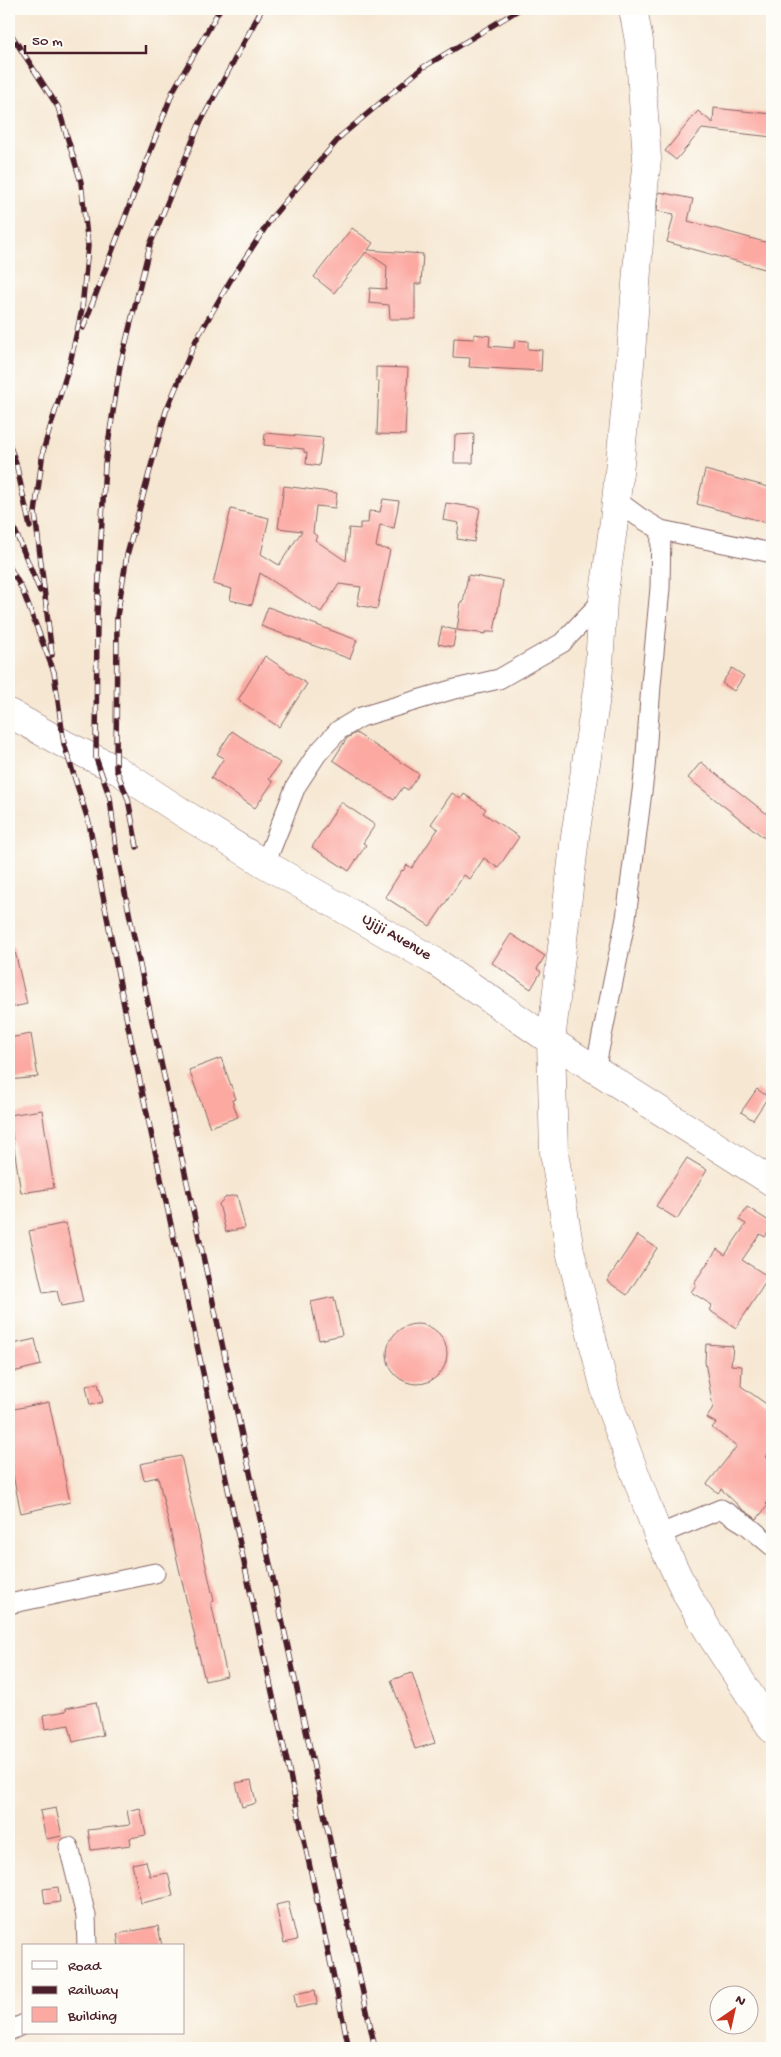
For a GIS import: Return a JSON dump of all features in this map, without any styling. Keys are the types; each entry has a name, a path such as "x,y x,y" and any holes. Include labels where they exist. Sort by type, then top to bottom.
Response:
{"highway":[{"path":"633,9 639,41 647,159 631,354 616,500 603,600 598,683 575,837 550,1041 554,1152 570,1251 608,1401 658,1535 686,1595 772,1729"},
{"name":"Ujiji Avenue","path":"9,713 64,744 116,769 266,864 436,962 594,1070 772,1182"}],"street":[{"path":"616,500 661,530 772,553"},
{"path":"594,1070 626,918 646,768 650,685 660,588 661,530"},
{"path":"266,864 296,786 317,754 339,730 361,717 498,680 562,643 603,600"},
{"path":"658,1535 721,1509 747,1525 772,1546"},
{"path":"9,1604 155,1573"},
{"path":"69,1847 86,1916 87,1944"},
{"path":"9,2031 22,2025"}],"building":[{"path":"714,108 772,114 772,137 702,129 676,160 665,151 698,111 713,123"},
{"path":"659,192 693,199 688,221 772,244 772,271 667,242 674,214 657,211"},
{"path":"352,228 373,243 368,250 423,254 421,284 415,284 415,319 390,319 389,305 369,303 370,288 386,289 387,266 366,252 334,293 314,277"},
{"path":"474,334 490,336 489,346 514,348 515,340 528,341 528,349 542,350 541,371 469,367 470,358 453,357 454,338 474,339"},
{"path":"376,367 408,368 405,435 377,434 379,382 376,381"},
{"path":"265,433 323,438 319,466 306,464 307,453 304,452 304,449 264,445"},
{"path":"474,434 473,463 454,463 455,435"},
{"path":"705,470 772,488 772,524 697,504"},
{"path":"284,486 337,493 335,508 316,506 313,533 317,536 315,540 346,561 349,528 360,529 360,523 368,523 369,511 380,512 383,499 399,501 394,528 380,525 376,547 390,550 377,609 357,605 361,587 339,584 321,612 260,573 252,605 230,600 232,589 213,584 231,509 269,518 261,554 279,565 302,531 278,528"},
{"path":"446,503 480,508 474,542 457,539 459,523 443,520"},
{"path":"468,575 503,581 494,632 486,632 486,634 457,630 461,602 463,603"},
{"path":"268,607 357,640 350,659 261,626"},
{"path":"442,627 456,630 453,647 438,644"},
{"path":"265,656 307,684 279,727 238,700"},
{"path":"732,668 744,676 734,691 722,683"},
{"path":"232,731 280,763 269,779 273,782 255,808 211,778 224,758 217,754"},
{"path":"356,733 419,774 408,790 403,787 394,800 333,760 347,738"},
{"path":"701,762 772,818 772,844 688,778"},
{"path":"452,793 461,799 464,794 486,809 483,813 519,837 498,868 484,858 470,879 464,875 430,926 385,897 402,870 407,865 412,868 438,829 431,824"},
{"path":"341,802 375,825 363,843 366,845 349,871 312,847"},
{"path":"511,934 545,956 537,969 541,972 531,989 492,963"},
{"path":"14,947 27,1004 9,1008 9,948"},
{"path":"31,1034 38,1077 9,1080 9,1038"},
{"path":"221,1058 236,1099 232,1100 238,1117 210,1127 189,1070"},
{"path":"757,1089 768,1097 753,1120 741,1112"},
{"path":"42,1110 54,1188 21,1193 9,1115"},
{"path":"687,1158 707,1170 677,1219 656,1206"},
{"path":"237,1195 245,1228 226,1232 219,1204 226,1197"},
{"path":"747,1207 772,1223 772,1226 765,1237 760,1234 742,1260 769,1277 736,1328 709,1310 712,1305 691,1292 696,1285 694,1283 717,1249 725,1255 746,1224 739,1220"},
{"path":"66,1223 83,1302 61,1306 57,1291 43,1293 29,1231"},
{"path":"637,1235 657,1248 627,1295 607,1281"},
{"path":"334,1297 342,1335 319,1340 311,1302"},
{"path":"417,1324 434,1329 442,1337 447,1354 442,1371 434,1379 417,1384 400,1379 392,1371 387,1354 392,1337 400,1329"},
{"path":"35,1339 41,1365 9,1373 9,1345"},
{"path":"706,1344 733,1346 731,1365 742,1366 741,1386 772,1408 772,1448 766,1457 772,1460 772,1497 757,1519 742,1509 721,1489 718,1493 707,1484 737,1446 712,1428 716,1423 707,1418 713,1407 705,1362"},
{"path":"98,1383 103,1402 90,1405 86,1386"},
{"path":"49,1402 70,1502 21,1513 9,1457 9,1410"},
{"path":"181,1456 214,1601 211,1602 227,1676 205,1681 158,1477 144,1480 140,1464"},
{"path":"412,1673 435,1743 415,1749 391,1680"},
{"path":"96,1702 103,1735 73,1742 69,1725 45,1729 43,1715 66,1711 66,1708"},
{"path":"251,1780 256,1803 242,1807 236,1783"},
{"path":"56,1808 62,1836 46,1839 40,1811"},
{"path":"140,1808 146,1835 130,1838 131,1845 91,1850 88,1830 130,1825 127,1811"},
{"path":"146,1861 150,1876 168,1873 173,1896 141,1903 132,1864"},
{"path":"58,1887 60,1902 45,1904 43,1889"},
{"path":"288,1902 297,1940 284,1943 276,1905"},
{"path":"158,1926 162,1944 119,1944 117,1934"},
{"path":"315,1990 317,2004 296,2008 294,1994"}],"railway":[{"path":"83,328 173,91 220,9"},
{"path":"262,9 199,125 150,245 120,366 105,464 97,614 96,758 110,798 116,848 137,952 375,2048"},
{"path":"137,847 128,799 116,769 117,616 127,555 166,411 196,340 230,281 273,216 342,135 422,68 520,9"},
{"path":"9,31 58,107 81,182 88,246 82,309 70,363 43,451 35,513 52,655"},
{"path":"9,444 16,463 30,527"},
{"path":"9,516 40,591"},
{"path":"9,566 22,589 54,672 64,744 89,823 128,1026 349,2048"}]}
